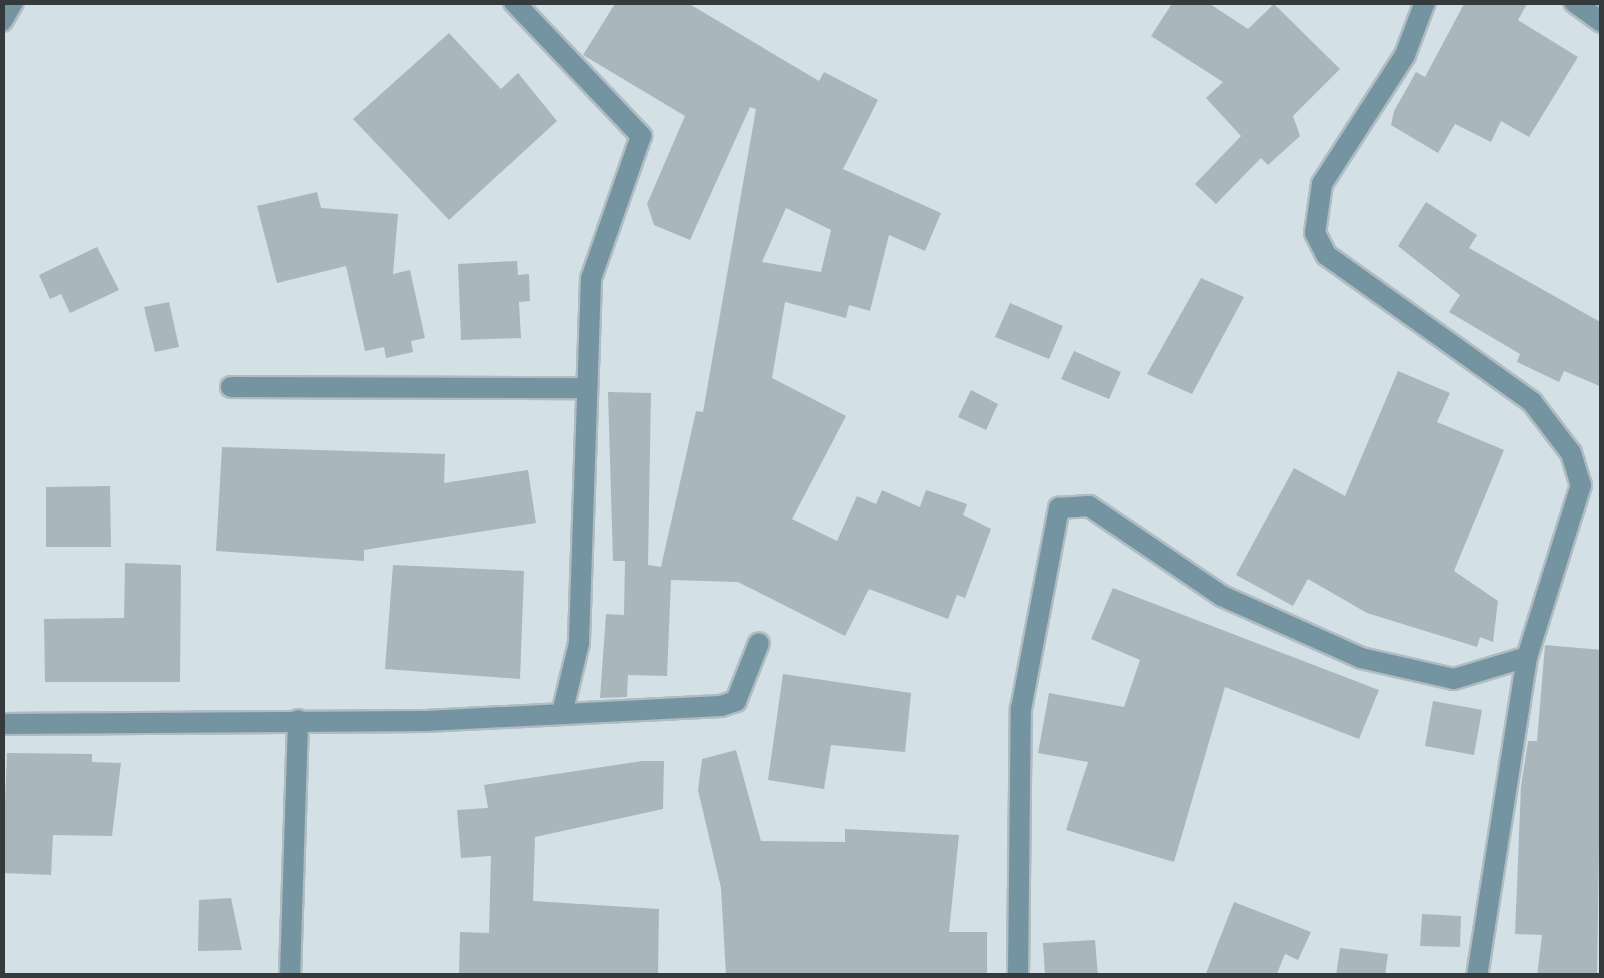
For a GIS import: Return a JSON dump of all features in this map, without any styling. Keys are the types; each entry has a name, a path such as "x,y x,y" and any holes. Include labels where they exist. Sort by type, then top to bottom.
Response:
{"street":[{"path":"2,21 13,2"},
{"path":"514,2 641,136 596,257 585,388 579,644 563,709"},
{"path":"1425,2 1404,55 1322,184 1315,232 1341,266 1532,402 1571,453 1578,508 1527,657 1478,976"},
{"path":"1574,2 1602,22"},
{"path":"231,387 585,388"},
{"path":"1018,976 1021,708 1059,508 1089,506 1222,596 1361,658 1454,679 1527,657"},
{"path":"2,724 298,720 736,701 759,643"},
{"path":"290,976 298,720"}],"building":[{"path":"616,2 686,2 819,81 824,72 878,100 843,169 941,213 925,251 889,235 870,311 849,305 846,318 785,302 772,378 846,416 792,519 837,541 857,496 876,504 882,490 920,507 926,490 967,504 963,515 991,529 965,598 957,595 948,619 869,589 845,636 738,582 671,580 667,676 628,675 627,697 600,698 606,614 624,615 625,561 613,561 608,392 651,393 648,565 661,567 696,411 703,412 756,109 750,107 690,240 654,225 647,204 685,116 583,55","holes":["786,208 831,230 821,272 762,262"]},
{"path":"1173,2 1207,2 1248,29 1274,4 1340,69 1293,116 1300,136 1268,165 1261,158 1216,204 1195,184 1241,136 1206,98 1223,82 1151,36"},
{"path":"1465,2 1528,2 1518,20 1578,57 1529,137 1501,121 1491,142 1455,124 1438,153 1391,125 1394,111 1416,72 1425,77"},
{"path":"449,33 501,89 518,73 557,121 449,220 353,119"},
{"path":"317,192 321,208 398,214 393,274 410,270 425,338 411,341 413,352 386,358 384,347 365,351 346,266 277,283 257,206"},
{"path":"1426,202 1477,235 1469,248 1602,323 1602,387 1564,371 1559,382 1517,362 1520,354 1449,312 1460,295 1398,246"},
{"path":"97,247 119,290 70,313 61,294 50,299 39,275"},
{"path":"517,261 518,275 529,274 530,301 519,302 521,338 461,340 458,264"},
{"path":"1201,278 1244,297 1192,394 1147,374"},
{"path":"169,302 179,347 155,352 144,307"},
{"path":"1010,303 1063,326 1049,359 995,337"},
{"path":"1074,351 1121,372 1109,399 1061,379"},
{"path":"1398,371 1450,393 1437,422 1504,450 1454,571 1498,601 1493,642 1480,637 1477,647 1367,613 1308,579 1293,606 1236,575 1294,468 1345,496"},
{"path":"971,390 998,404 986,430 958,417"},
{"path":"222,447 445,454 444,483 528,470 536,523 364,550 364,561 216,551"},
{"path":"110,486 111,547 46,547 46,487"},
{"path":"125,563 181,565 180,682 45,682 44,619 124,618"},
{"path":"393,565 524,571 520,679 385,669"},
{"path":"1113,588 1379,690 1359,739 1225,687 1174,862 1066,830 1088,762 1038,753 1049,693 1124,707 1140,660 1091,639"},
{"path":"1545,645 1602,650 1597,976 1537,976 1542,935 1515,934 1521,786 1528,741 1537,741"},
{"path":"783,674 911,693 905,752 831,745 824,789 768,780"},
{"path":"1433,701 1482,710 1474,755 1425,746"},
{"path":"736,750 761,841 845,842 845,829 959,835 949,932 987,932 987,976 726,976 721,888 698,790 702,759"},
{"path":"7,753 92,754 92,762 121,763 112,836 53,835 51,875 2,873"},
{"path":"664,761 663,809 535,837 533,901 659,909 658,976 459,976 460,932 489,933 491,856 461,858 457,810 488,808 484,785"},
{"path":"231,898 242,950 198,951 199,900"},
{"path":"1234,902 1311,932 1298,960 1285,954 1276,976 1205,976"},
{"path":"1422,914 1461,916 1460,947 1420,946"},
{"path":"1095,940 1098,976 1045,976 1043,943"},
{"path":"1340,948 1388,954 1385,976 1336,976"}]}
